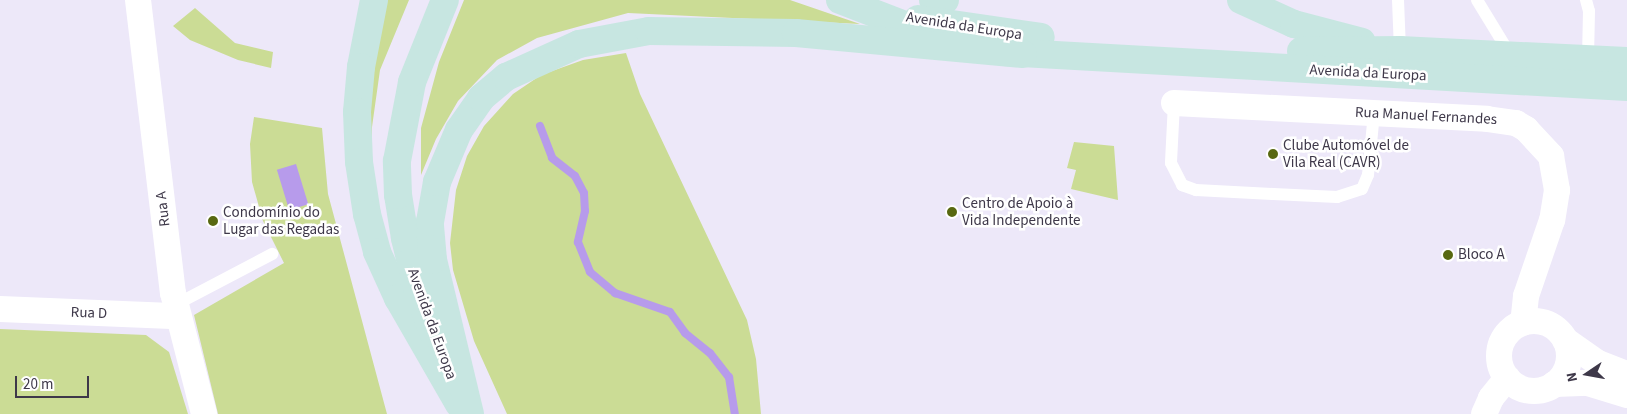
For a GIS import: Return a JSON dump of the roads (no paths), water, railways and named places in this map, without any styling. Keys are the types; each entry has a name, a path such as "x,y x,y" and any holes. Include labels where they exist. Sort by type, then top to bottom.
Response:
{"main road":[{"path":"374,0 361,67 357,112 359,162 367,214 377,252 398,298 467,414"},
{"name":"Avenida da Europa","path":"445,0 418,62 408,96 399,142 397,186 405,238 417,289 467,414"},
{"path":"933,0 945,0"},
{"path":"1241,0 1303,26 1400,50"},
{"name":"Avenida da Europa","path":"852,4 984,30 1055,38 1327,53 1400,50 1627,61"},
{"name":"Avenida da Europa","path":"852,4 943,39 1023,54 1627,86"},
{"path":"467,414 433,260 430,222 437,182 454,138 481,98 506,77 579,44 649,31 796,33 1023,54"}],"street":[{"name":"Rua A","path":"138,0 177,311 204,414"},
{"name":"Rua Manuel Fernandes","path":"1174,103 1504,120 1526,129 1543,146 1555,169 1556,200 1526,296 1523,323"},
{"name":"Rua D","path":"0,309 177,311"},
{"path":"1627,374 1598,363 1564,340 1551,326 1532,321 1523,323 1508,333 1500,347 1500,363 1507,378 1515,385 1534,391 1554,384 1588,383 1627,395"},
{"path":"1554,384 1561,378 1569,359 1564,340"},
{"path":"1484,414 1491,398 1507,378"}],"lane":[{"path":"1398,0 1400,50"},
{"path":"1477,0 1511,56"},
{"path":"1586,0 1590,11 1588,59"},
{"path":"1174,103 1171,162 1182,184 1196,190 1273,194 1337,196 1362,189 1368,175 1374,113"},
{"path":"177,311 272,254"}],"waterway":[{"path":"540,126 552,158 575,176 584,193 585,211 578,242 590,272 615,293 670,312 685,333 710,353 729,377 735,414"}],"place":[{"name":"Clube Automóvel de Vila Real (CAVR)","path":"1273,154"},
{"name":"Centro de Apoio à Vida Independente","path":"952,212"},
{"name":"Condomínio do Lugar das Regadas","path":"213,221"},
{"name":"Bloco A","path":"1448,255"}]}
